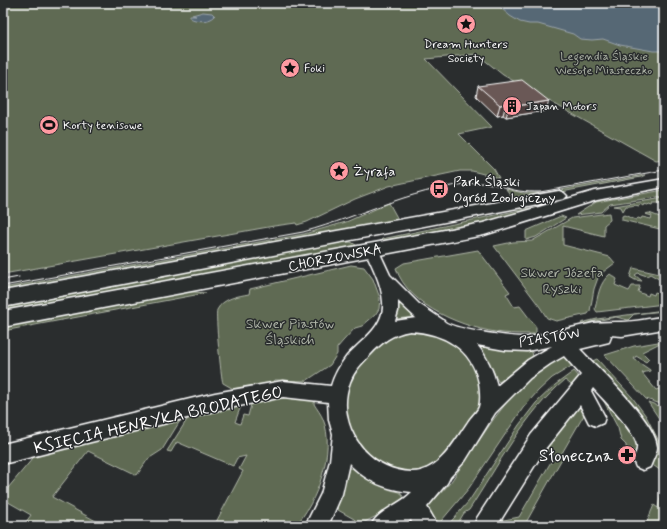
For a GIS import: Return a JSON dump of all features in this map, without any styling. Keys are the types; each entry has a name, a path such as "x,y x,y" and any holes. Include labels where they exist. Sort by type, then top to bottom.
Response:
{"main road":[{"name":"CHORZOWSKA","path":"3,299 384,230 664,176"},
{"name":"CHORZOWSKA","path":"3,319 484,228 595,196 664,183"},
{"path":"338,238 353,240 372,250 374,240 384,230"}],"street":[{"path":"321,522 335,486 340,463 342,436 337,416 337,395 340,384 347,369 381,333 389,316 391,304 382,274 372,250"},
{"path":"382,274 414,308 468,345 483,366 488,378 488,407"},
{"name":"PIASTÓW","path":"381,333 397,326 410,324 429,325 446,331 505,343 526,344 594,330 608,328 622,329 664,323"},
{"name":"PIASTÓW","path":"449,465 488,407 515,380 536,363 567,347 612,334 622,329"},
{"path":"567,347 592,374 644,436 648,447 643,460"},
{"path":"485,526 538,442 559,414 581,391 592,374"},
{"name":"KSIĘCIA HENRYKA BRODATEGO","path":"3,454 215,402 284,389 337,395"},
{"path":"581,391 596,417"},
{"path":"342,436 356,457 365,466 377,474 392,480 422,482 436,476 449,465"},
{"path":"382,526 414,506 449,465"},
{"path":"414,506 426,526"}],"green space":[{"name":"Legendia Śląskie Wesołe Miasteczko","path":"3,3 664,3 664,160 656,161 503,75 477,54 426,59 492,127 459,134 494,169 499,178 472,171 460,171 389,186 355,199 307,222 297,225 296,223 274,226 3,274"},
{"path":"645,175 519,200 512,197 506,189 523,193 544,193"},
{"path":"664,190 664,196 610,204 601,212 576,215 596,202"},
{"path":"664,198 664,203 653,203 652,205 644,204 643,206 640,204 639,206 626,206 623,211 621,207 614,206"},
{"path":"389,203 400,223 3,294 3,288 304,234 346,222"},
{"path":"539,206 541,207 496,221 380,241 382,239"},
{"name":"Skwer Józefa Ryszki","path":"609,213 610,220 604,225 604,236 563,226 563,245 610,257 615,263 599,275 594,289 590,311 588,314 556,321 547,318 494,246 513,242 532,241 572,218"},
{"path":"649,213 664,217 664,230 622,220 622,216 624,215 636,220 638,218 641,219 642,217 651,219 652,216 645,214"},
{"path":"561,216 566,218 536,237 526,240 526,231"},
{"path":"351,242 356,245 356,247 3,314 3,304 338,243"},
{"path":"478,250 510,292 506,294 514,307 520,306 536,327 536,332 534,334 488,331 472,327 440,314 425,305 413,294 403,282 396,268 404,263"},
{"name":"Skwer Piastów Śląskich","path":"351,265 364,267 373,279 380,298 379,309 375,315 362,326 355,328 343,341 337,348 337,354 330,365 306,381 275,380 272,384 237,391 223,383 218,346 217,310 223,303 231,298 249,294 250,289"},
{"path":"633,268 664,275 664,282 650,274 647,276 638,273 635,275 642,281 635,280 630,277"},
{"path":"610,274 617,279 615,285 629,291 632,286 640,286 638,292 648,296 649,293 654,295 655,292 661,294 664,287 664,304 597,312 595,309 603,281"},
{"path":"184,291 206,293 3,331 3,325"},
{"path":"400,302 416,317 395,319 397,304"},
{"path":"664,310 664,311 635,314"},
{"path":"634,314 628,320 616,317 590,322 585,328 581,323 597,319"},
{"path":"409,330 425,330 459,346 478,369 481,396 478,408 444,457 436,465 417,473 405,473 382,467 357,445 344,414 347,385 357,368 383,340"},
{"path":"658,342 664,346 664,349 658,344 642,352 649,359 646,362 636,356 634,359 650,370 642,373 656,390 664,387 664,391 659,393 664,398 664,405 646,399 605,355 634,346"},
{"path":"478,344 527,350 532,352 533,357 499,382"},
{"path":"562,355 568,357 575,364 552,378 523,408 469,488 437,526 424,511 450,483 493,420 514,393 526,380"},
{"path":"597,359 632,397 646,416 664,451 664,526 645,526 654,505 658,508 661,491 660,470 651,464 588,363"},
{"path":"574,371 580,378 574,387 565,380 537,408 512,441 469,510 464,513 456,526 447,526 469,501 519,425 536,403 555,385"},
{"path":"599,392 602,393 640,442 635,454 626,447 621,440 618,428"},
{"path":"283,395 315,399 314,404 322,417 326,432 326,460 317,490 310,504 295,526 214,526 243,471 239,469 246,456 237,458 233,466 177,442 171,452 167,451 190,415 242,403 235,422 240,424 243,415 248,416 252,401"},
{"path":"648,402 664,408 664,426"},
{"path":"578,403 582,404 584,415 562,453 564,455 524,526 501,526 498,523 499,521 519,517 552,460 546,445"},
{"path":"183,416 162,450 148,459 137,475 88,451 52,497 105,526 23,526 31,515 3,499 3,494 38,452"},
{"path":"349,468 352,468 380,486 400,492 404,498 402,503 359,525 354,519 338,510 337,507"}],"water":[{"path":"501,3 664,3 664,51 653,51 620,45 603,39 580,39 573,34 538,24 520,22 501,8"},
{"path":"203,12 212,13 215,16 203,21 190,18 190,16 196,16 192,15"}],"building":[{"path":"522,80 549,101 509,107 506,104 500,105 478,86"}],"tram line":[{"path":"3,286 303,232 392,202 437,189 460,185 487,183 519,191 540,192 664,170"},
{"path":"3,280 19,277"}],"place":[{"name":"Dream Hunters Society","path":"466,24"},
{"name":"Foki","path":"290,68"},
{"name":"Japan Motors","path":"512,106"},
{"name":"Korty tenisowe","path":"49,125"},
{"name":"Żyrafa","path":"339,171"},
{"name":"Park Śląski Ogród Zoologiczny","path":"439,189"},
{"name":"Słoneczna","path":"627,455"}]}
